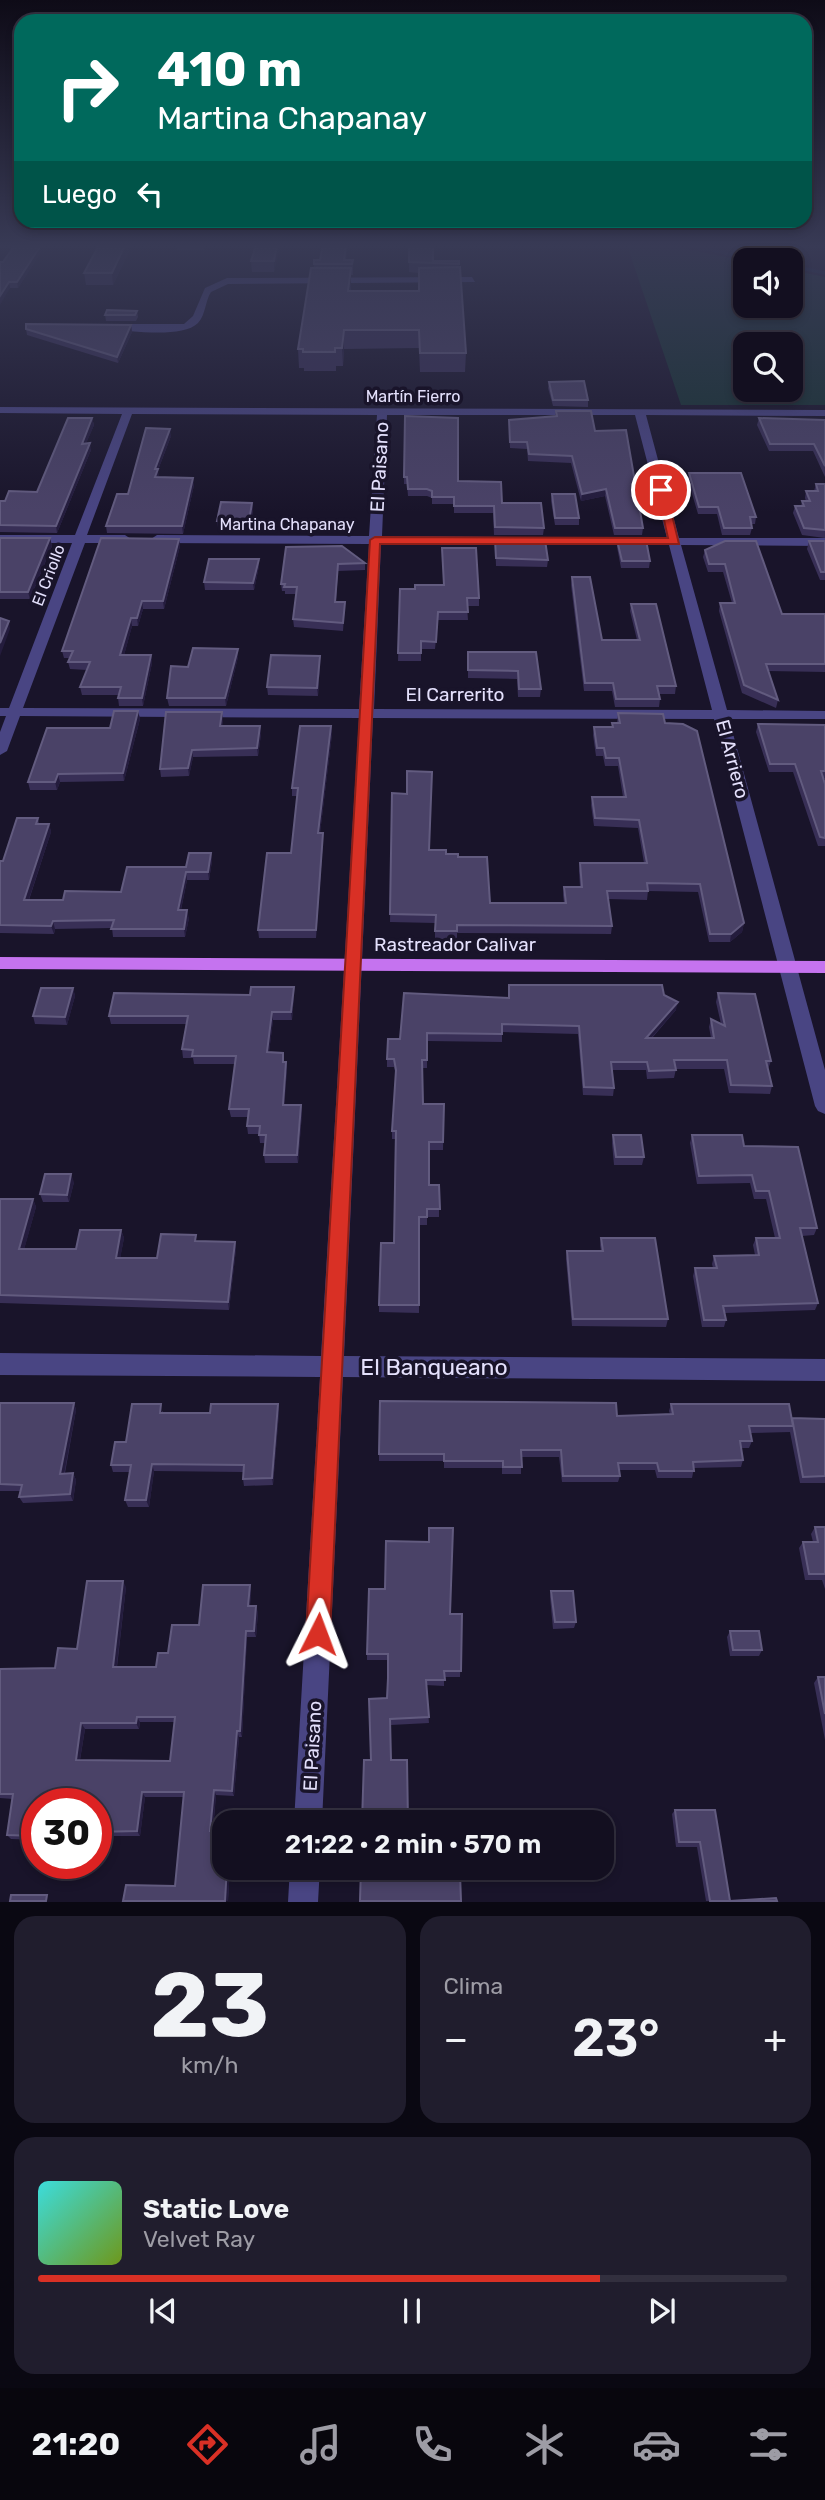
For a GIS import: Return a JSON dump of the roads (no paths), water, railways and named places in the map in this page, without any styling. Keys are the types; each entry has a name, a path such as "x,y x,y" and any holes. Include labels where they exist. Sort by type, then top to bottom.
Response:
{"main road":[{"name":"Rastreador Calivar","path":"0,963 825,967"}],"street":[{"name":"Martín Fierro","path":"0,410 825,413"},
{"name":"El Criollo","path":"0,751 7,712 80,539 128,411"},
{"name":"El Paisano","path":"309,1810 382,412"},
{"name":"El Arriero","path":"640,413 825,1106"},
{"name":"Martina Chapanay","path":"0,539 825,542"},
{"name":"El Carrerito","path":"7,712 825,715"},
{"name":"El Banqueano","path":"0,1364 825,1370"},
{"path":"303,1902 304,1880"}]}
